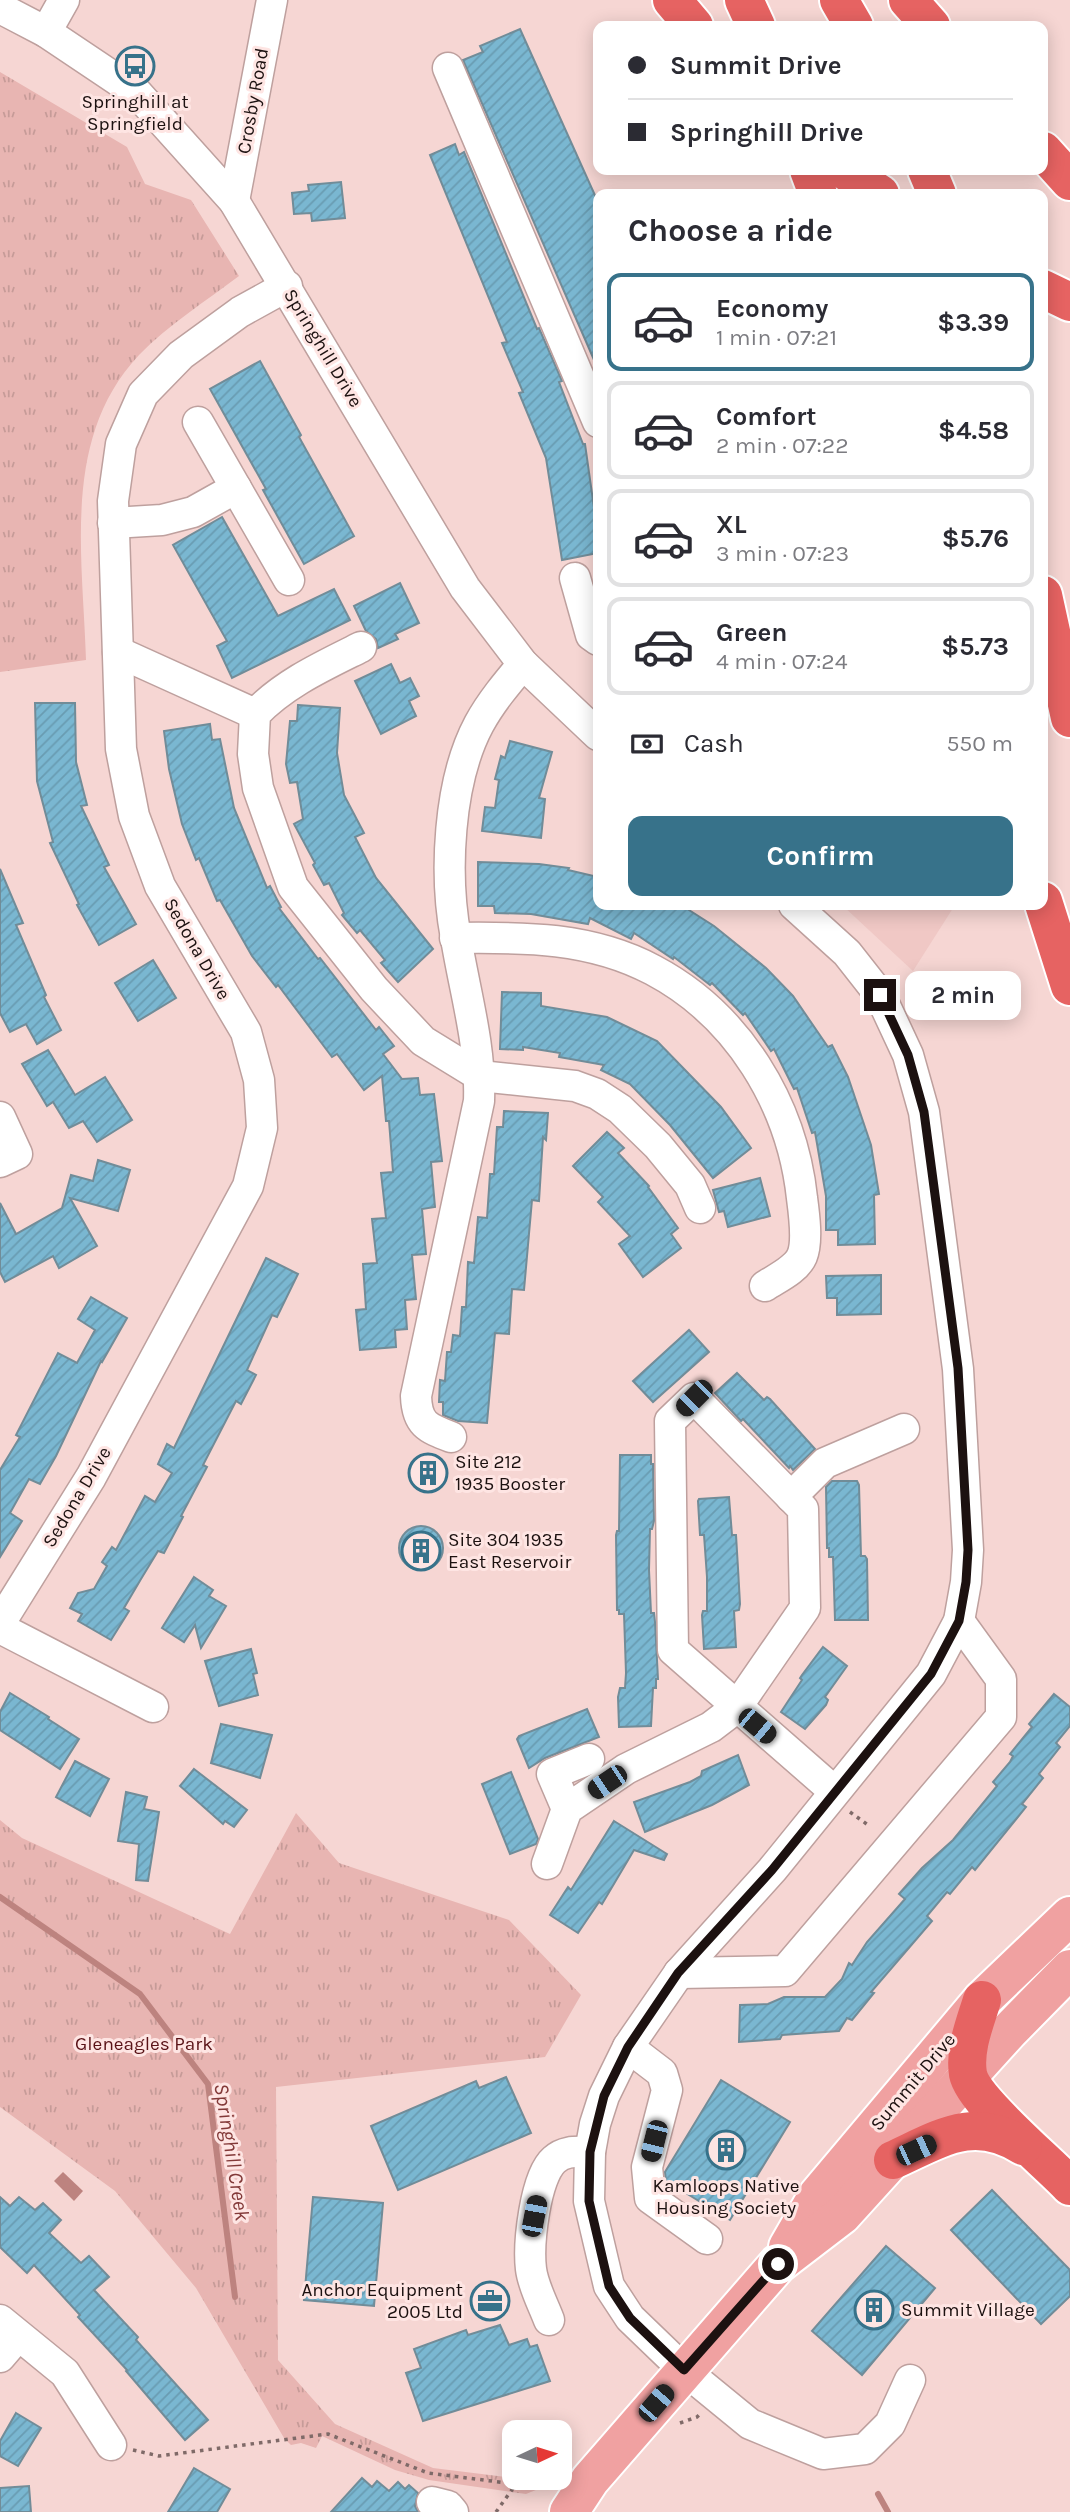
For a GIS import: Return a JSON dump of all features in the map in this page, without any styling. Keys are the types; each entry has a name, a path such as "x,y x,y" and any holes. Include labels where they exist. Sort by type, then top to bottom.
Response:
{"highway":[{"path":"672,0 690,21"},
{"path":"744,0 753,21"},
{"path":"839,0 851,21"},
{"path":"908,0 927,21"},
{"path":"1048,157 1070,181"},
{"path":"852,175 872,189"},
{"path":"1048,291 1070,302"},
{"path":"1048,618 1070,718"},
{"path":"1046,910 1070,986"},
{"path":"982,2000 969,2039 968,2075 983,2099 1070,2186"},
{"path":"893,2160 938,2139 972,2129 1009,2137 1034,2152"}],"main road":[{"name":"Summit Drive","path":"778,2264 818,2195 982,2000 1070,1916"},
{"name":"Summit Drive","path":"569,2512 590,2480 778,2264 842,2215 1041,1996 1070,1969"}],"street":[{"path":"46,32 64,0"},
{"name":"Crosby Road","path":"234,201 271,0"},
{"name":"Springhill Drive","path":"0,8 46,32 137,93 234,201 465,588 523,664 593,730"},
{"path":"448,68 593,410"},
{"name":"Sedona Drive","path":"0,1623 91,1477 248,1186 262,1128 260,1080 246,1032 160,886 134,816 121,749 113,502 121,444 143,394 181,355 240,312 286,286"},
{"path":"198,422 289,579"},
{"path":"113,523 162,520 192,512 236,488"},
{"path":"575,578 593,636"},
{"path":"361,647 301,677 255,714 253,754 258,788 293,887 374,989 423,1041 480,1076 550,1082 575,1086 597,1094 620,1109 657,1146 690,1185 700,1208"},
{"path":"118,652 255,714"},
{"path":"451,1437 429,1428 421,1420 416,1396 479,1101 480,1076 471,1009 455,937 449,886 452,826 462,771 478,727 499,693 523,664"},
{"path":"800,910 847,953 880,995 908,1055 924,1112 958,1368 968,1550 966,1582 959,1621 931,1674 843,1802 772,1870 678,1973 628,2047 604,2096 590,2152 589,2201 609,2286 630,2318 684,2370 750,2424 823,2454 865,2449 890,2424 910,2380"},
{"path":"455,937 556,940 615,953 654,971 688,993 721,1021 747,1051 770,1089 788,1129 800,1178 805,1221 803,1255 794,1267 765,1286"},
{"path":"0,1117 17,1154 0,1162"},
{"path":"547,1864 567,1809 626,1769 711,1727 736,1707 805,1608 803,1509 694,1398 670,1421 673,1650 736,1707 843,1802"},
{"path":"791,1497 825,1463 904,1429"},
{"path":"678,1973 785,1971 1001,1717 1001,1679 959,1621"},
{"path":"0,1628 153,1707"},
{"path":"567,1809 552,1774 589,1759"},
{"path":"628,2047 662,2073 667,2090 647,2167 650,2198 707,2239"},
{"path":"549,2320 531,2270 531,2235 538,2197 547,2168 555,2158 567,2152 590,2152"},
{"path":"6,2338 65,2373 111,2445"}],"path":[{"path":"843,1802 868,1825"},
{"path":"672,2421 678,2423 696,2417 706,2406"},
{"path":"111,2445 159,2456 328,2434 428,2473 502,2482"},
{"path":"496,2512 512,2490"}],"shaded area":[{"path":"847,910 952,910 913,971"},
{"path":"63,2172 83,2191 74,2201 54,2181"}],"green space":[{"path":"0,72 127,147 145,184 191,200 239,276 175,323 139,355 114,388 97,423 87,461 82,500 86,660 0,672"},
{"name":"Gleneagles Park","path":"296,1813 339,1863 509,1920 581,1995 545,2057 276,2087 278,2360 335,2424 433,2468 502,2476 502,2490 536,2490 526,2494 429,2480 395,2470 322,2436 316,2448 301,2443 291,2445 284,2438 196,2288 115,2191 0,2107 0,1820 22,1838 230,1934"}],"building":[{"path":"520,29 593,191 593,358 463,60 483,52 480,46"},
{"path":"455,144 459,155 464,152 537,329 539,328 562,381 559,382 585,444 593,501 593,554 562,560 546,458 519,393 523,392 502,343 507,342 430,155"},
{"path":"341,182 345,218 312,221 311,213 294,214 292,193 309,191 308,185"},
{"path":"260,361 354,536 304,564 210,389"},
{"path":"222,517 278,616 334,589 350,620 232,678 217,646 227,641 173,545"},
{"path":"400,583 419,623 395,634 398,639 378,648 376,639 366,631 354,606"},
{"path":"391,664 400,683 410,678 419,696 409,701 416,716 381,734 355,681"},
{"path":"35,703 75,703 76,762 87,805 81,806 109,865 104,867 136,924 99,945 77,905 79,904 50,843 53,842 37,781"},
{"path":"298,705 340,708 337,753 344,795 364,833 355,837 376,878 433,949 398,982 381,963 385,960 360,930 357,933 342,915 344,913 329,883 324,885 294,824 303,819 297,782 290,783 286,764 290,721 297,721"},
{"path":"210,724 212,740 220,739 234,808 267,888 270,886 281,907 279,908 376,1030 379,1027 394,1046 383,1054 402,1079 418,1078 420,1095 434,1094 442,1161 431,1162 435,1207 422,1209 426,1254 412,1255 416,1299 405,1300 407,1329 395,1330 396,1347 360,1350 356,1310 366,1309 363,1264 377,1263 372,1219 386,1218 381,1173 393,1172 382,1076 364,1090 337,1054 332,1057 278,985 276,987 252,956 220,900 217,901 199,858 196,860 182,824 169,769 164,731"},
{"path":"510,741 552,752 539,798 545,799 541,838 482,831 485,807 495,808 499,780 495,779 501,756 505,758"},
{"path":"478,862 569,868 568,870 593,876 593,910 689,910 714,926 766,968 793,996 828,1047 832,1045 848,1077 871,1145 879,1194 874,1195 875,1244 838,1245 838,1230 826,1230 826,1196 815,1132 812,1133 797,1088 794,1089 774,1049 771,1051 745,1013 743,1015 712,983 710,985 674,957 673,959 634,933 631,939 590,918 588,924 531,914 495,913 494,906 478,906"},
{"path":"0,869 23,923 16,925 46,995 44,997 61,1030 37,1044 26,1024 10,1032 0,1013"},
{"path":"153,960 176,998 138,1021 115,983"},
{"path":"502,992 541,993 541,1006 607,1017 657,1041 721,1107 751,1148 713,1178 670,1125 630,1084 601,1070 604,1065 559,1057 560,1053 523,1047 523,1050 500,1049"},
{"path":"48,1050 75,1095 105,1077 132,1120 97,1142 83,1121 69,1128 53,1102 47,1106 22,1064"},
{"path":"504,1111 548,1113 546,1140 543,1137 539,1201 532,1200 524,1290 512,1289 509,1334 495,1333 487,1423 458,1421 443,1415 443,1402 439,1402 440,1380 445,1381 447,1352 451,1352 453,1335 460,1336 462,1307 466,1307 468,1262 474,1263 478,1217 487,1218 490,1174 494,1174 497,1127 503,1127"},
{"path":"607,1132 624,1148 618,1153 649,1186 678,1228 671,1234 681,1248 643,1277 619,1244 630,1236 598,1202 603,1197 573,1166"},
{"path":"98,1160 130,1170 118,1211 70,1198 97,1246 59,1268 53,1256 5,1282 0,1272 0,1203 16,1234 62,1208 71,1175 93,1181"},
{"path":"760,1178 770,1216 728,1227 724,1211 719,1212 713,1190"},
{"path":"266,1258 298,1274 277,1317 272,1315 247,1370 256,1375 241,1404 236,1401 203,1465 207,1467 181,1516 183,1517 164,1553 158,1551 124,1608 129,1611 111,1640 78,1621 82,1614 70,1608 78,1593 94,1589 107,1566 102,1562 112,1547 116,1550 145,1496 155,1502 172,1473 158,1464 167,1444 174,1448"},
{"path":"881,1275 881,1314 837,1315 837,1298 827,1298 826,1276"},
{"path":"91,1297 127,1318 101,1361 40,1484 29,1479 10,1513 22,1521 0,1557 0,1470 20,1437 16,1435 58,1353 77,1363 95,1330 78,1319"},
{"path":"689,1330 709,1352 653,1402 633,1381"},
{"path":"737,1373 764,1400 767,1397 770,1399 815,1449 793,1470 715,1393"},
{"path":"620,1455 651,1455 653,1464 654,1521 650,1529 649,1570 658,1679 656,1688 653,1688 651,1726 619,1727 618,1697 620,1688 625,1688 626,1673 624,1614 619,1614 617,1610 616,1535 619,1531"},
{"path":"832,1481 857,1481 859,1485 861,1556 867,1559 868,1620 835,1620 833,1557 829,1557 827,1548 826,1487"},
{"path":"729,1497 732,1535 736,1535 740,1604 739,1610 734,1611 736,1647 704,1649 702,1615 703,1611 707,1611 707,1577 698,1501"},
{"name":"Site 304 1935 East Reservoir","path":"421,1526 437,1532 443,1548 437,1564 421,1570 405,1564 399,1548 405,1532"},
{"path":"194,1577 213,1590 209,1596 226,1606 201,1648 195,1625 184,1642 162,1628"},
{"path":"823,1647 847,1666 825,1697 828,1700 826,1705 805,1729 781,1712 802,1680 800,1678"},
{"path":"251,1649 257,1673 253,1674 258,1695 219,1706 205,1661"},
{"path":"10,1693 79,1739 60,1769 0,1730 0,1712"},
{"path":"1054,1694 1070,1707 1070,1726 1056,1743 1060,1747 1039,1774 1043,1778 1022,1804 1026,1807 975,1870 972,1867 927,1916 932,1921 871,1992 874,1993 852,2020 847,2018 839,2031 782,2035 780,2039 739,2042 740,2005 768,2004 784,1997 825,1997 842,1979 849,1963 852,1965 867,1942 905,1899 899,1894 922,1868 953,1840 997,1786 993,1782 1010,1762 1013,1756 1010,1754 1032,1727 1029,1724"},
{"path":"587,1709 599,1737 545,1758 529,1768 517,1739 519,1736"},
{"path":"221,1724 272,1735 260,1778 211,1763"},
{"path":"738,1755 749,1785 712,1805 645,1832 634,1802 690,1782 701,1776 702,1771"},
{"path":"75,1761 109,1779 90,1816 56,1797"},
{"path":"194,1769 247,1810 234,1827 225,1821 223,1824 180,1786"},
{"path":"511,1772 538,1839 536,1844 510,1854 482,1784"},
{"path":"126,1792 147,1797 144,1809 159,1812 148,1881 136,1880 139,1844 118,1841"},
{"path":"614,1821 667,1854 664,1860 634,1850 602,1904 599,1902 578,1933 550,1915 568,1887 571,1890"},
{"path":"506,2077 531,2133 398,2190 371,2126 476,2081 479,2088"},
{"name":"Kamloops Native Housing Society","path":"721,2080 790,2122 730,2220 666,2181 665,2172"},
{"name":"Summit Village","path":"992,2190 1070,2270 1070,2296 1041,2324 951,2230"},
{"path":"0,2197 10,2206 19,2197 35,2210 43,2203 61,2220 49,2233 81,2263 89,2256 109,2277 94,2290 208,2420 185,2440 127,2370 78,2317 80,2315 34,2265 27,2273 0,2247"},
{"path":"313,2197 383,2203 374,2306 304,2300"},
{"name":"Summit Village","path":"886,2246 935,2288 862,2375 812,2331"},
{"path":"500,2325 509,2345 527,2339 530,2347 537,2345 550,2381 423,2421 406,2373 421,2368 414,2349 466,2330 468,2335"},
{"path":"16,2413 41,2428 18,2466 0,2456 0,2441"},
{"path":"194,2468 230,2489 217,2512 168,2512"},
{"path":"362,2478 372,2487 377,2481 389,2491 398,2482 405,2489 409,2485 418,2493 415,2506 418,2512 331,2512"},
{"path":"29,2486 31,2512 0,2512 0,2488"}],"waterway":[{"name":"Springhill Creek","path":"0,1897 140,1994 208,2084 235,2297"},
{"name":"Springhill Creek","path":"878,2494 888,2512"}],"place":[{"name":"Springhill at Springfield","path":"135,66"},
{"name":"Site 212 1935 Booster","path":"428,1473"},
{"name":"Site 304 1935 East Reservoir","path":"421,1551"},
{"name":"Kamloops Native Housing Society","path":"726,2150"},
{"name":"Anchor Equipment 2005 Ltd","path":"490,2301"},
{"name":"Summit Village","path":"874,2310"}],"route":[{"path":"778,2264 684,2370 630,2318 609,2286 589,2201 590,2152 604,2096 628,2047 678,1973 772,1870 931,1674 959,1621 968,1550 958,1368 924,1112 908,1055 880,995"}]}
